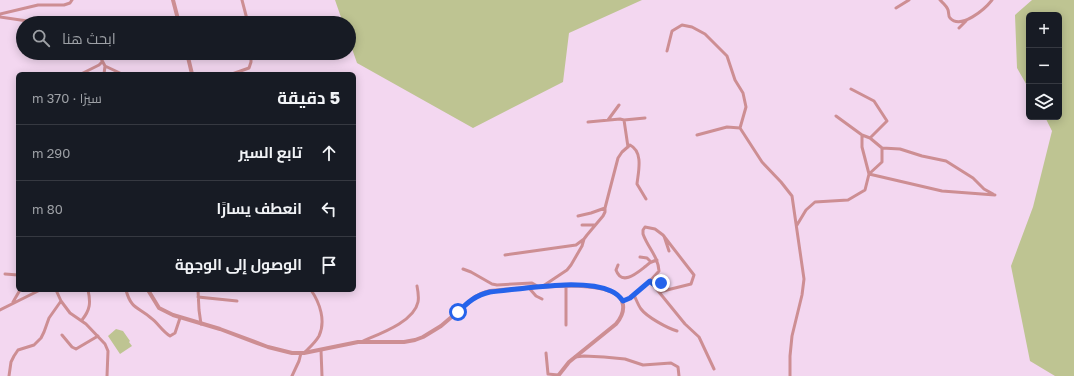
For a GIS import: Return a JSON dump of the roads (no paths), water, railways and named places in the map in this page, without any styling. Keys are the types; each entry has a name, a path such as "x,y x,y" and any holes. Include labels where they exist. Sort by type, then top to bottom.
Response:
{"street":[{"path":"0,14 38,5 64,5 70,3 72,0"},
{"path":"173,0 177,16"},
{"path":"242,0 246,16"},
{"path":"896,8 909,0"},
{"path":"940,0 947,8 951,19 966,21"},
{"path":"959,28 966,21 983,10 992,0"},
{"path":"0,17 16,19"},
{"path":"667,51 672,31 682,25 692,27 705,34 727,56 735,80 743,93 746,107 740,128 762,162 792,196 804,279 802,295 792,336 790,376"},
{"path":"189,60 192,72"},
{"path":"238,72 249,68 251,66 251,60"},
{"path":"85,72 98,66 102,62 105,66 118,72"},
{"path":"104,72 105,66"},
{"path":"851,89 874,101 887,121 870,138"},
{"path":"608,120 619,105"},
{"path":"836,116 862,135 870,138 882,148 900,149 922,156 946,161 973,178 984,189 996,195 942,191 869,174"},
{"path":"588,122 620,118 624,120 645,118"},
{"path":"624,120 628,147"},
{"path":"697,135 727,127 740,128"},
{"path":"797,225 806,210 815,202 848,200 865,190 869,174 862,147 862,135"},
{"path":"540,287 567,270 580,251 584,240 594,225 603,216 618,158 630,145 636,149 639,168 637,184 646,199"},
{"path":"869,174 882,162 882,148"},
{"path":"578,216 605,208"},
{"path":"582,225 594,225"},
{"path":"623,301 652,282 659,271 657,260 645,240 643,230 645,227 655,229 663,235 694,275 691,284 659,292"},
{"path":"663,235 669,251"},
{"path":"505,255 576,245 584,240"},
{"path":"640,257 647,258 652,262"},
{"path":"618,265 616,270 617,274 626,278 638,273 657,260"},
{"path":"463,269 492,284 497,285 532,282 540,287"},
{"path":"4,274 16,275"},
{"path":"652,282 685,324 699,337 714,369"},
{"path":"652,282 666,282"},
{"path":"566,285 566,325"},
{"path":"149,292 159,308 180,318 280,350 302,353 361,342 404,342 415,340 441,326 470,301 481,294 490,292 566,285 590,286 610,290 616,293 623,301 622,315 616,324 569,362 558,376 548,374 546,353"},
{"path":"361,342 404,321 418,303 417,286"},
{"path":"529,288 536,296 542,299"},
{"path":"14,302 19,292"},
{"path":"0,310 36,292"},
{"path":"57,292 61,301 70,313 82,320 98,336 107,348 107,376"},
{"path":"82,320 90,307 88,292"},
{"path":"127,292 134,307 152,318 170,336 175,333 180,318"},
{"path":"198,292 201,324"},
{"path":"292,376 302,353 318,337 322,325 321,311 311,292"},
{"path":"634,295 641,310 648,316 668,329 677,331"},
{"path":"198,297 237,301"},
{"path":"9,376 11,362 18,350 34,345 41,338 49,318 61,301"},
{"path":"62,335 72,347 76,348 98,336"},
{"path":"321,350 322,376"},
{"path":"576,357 610,357 649,365 671,363 678,367 679,376"}]}
